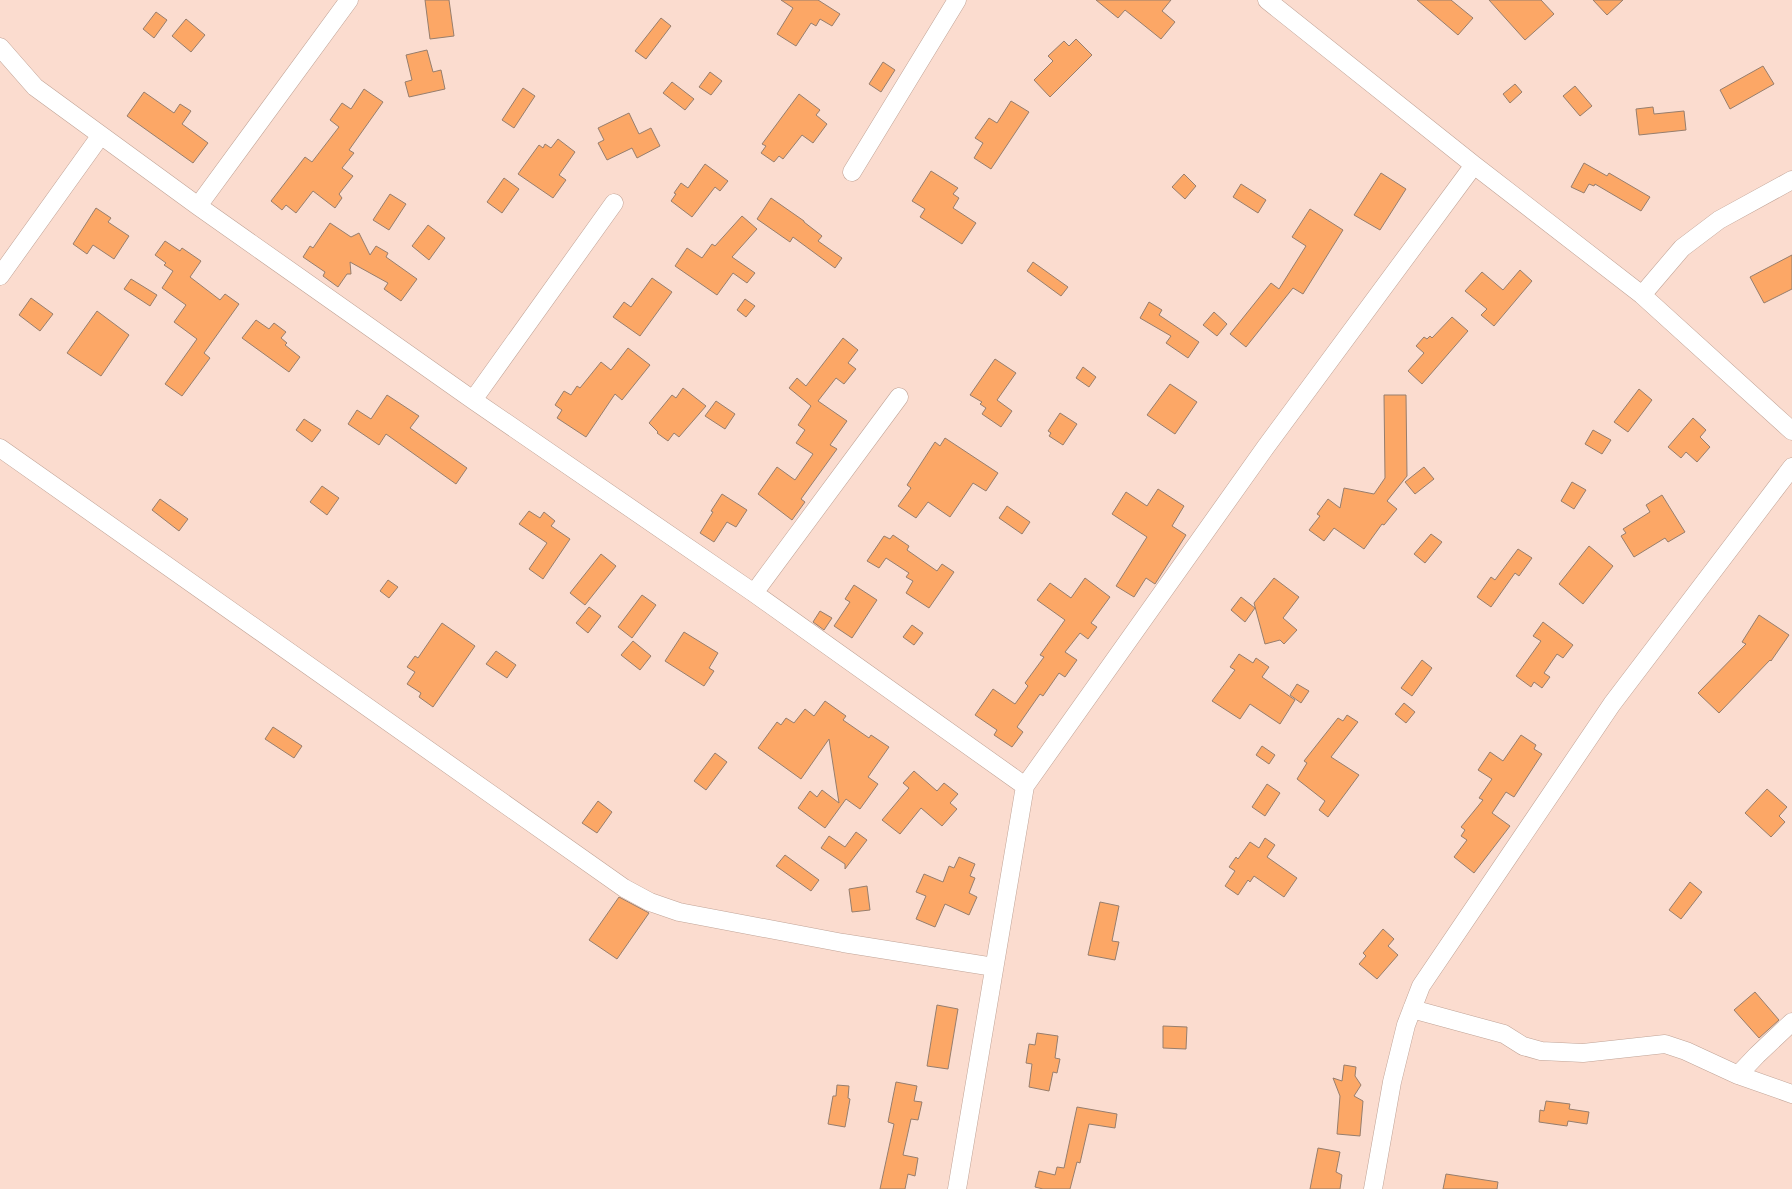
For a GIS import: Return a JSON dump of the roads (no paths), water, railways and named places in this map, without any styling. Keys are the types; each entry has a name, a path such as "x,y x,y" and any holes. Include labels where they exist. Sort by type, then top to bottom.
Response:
{"street":[{"path":"198,206 349,0"},
{"path":"852,172 957,0"},
{"path":"1267,0 1474,165 1642,295 1792,431"},
{"path":"0,48 35,87 198,206 473,400 754,593 1025,786"},
{"path":"0,276 101,135"},
{"path":"957,1189 1025,786 1265,448 1474,165"},
{"path":"1642,295 1682,248 1719,220 1792,180"},
{"path":"473,400 614,203"},
{"path":"754,593 899,397"},
{"path":"0,448 624,888 650,902 679,912 740,924 843,943 994,967"},
{"path":"1373,1189 1392,1082 1406,1025 1420,986 1612,704 1792,467"},
{"path":"1412,1009 1504,1034 1523,1046 1541,1051 1583,1053 1665,1044 1686,1051 1738,1075 1792,1094"},
{"path":"1738,1075 1757,1054 1792,1022"}]}
